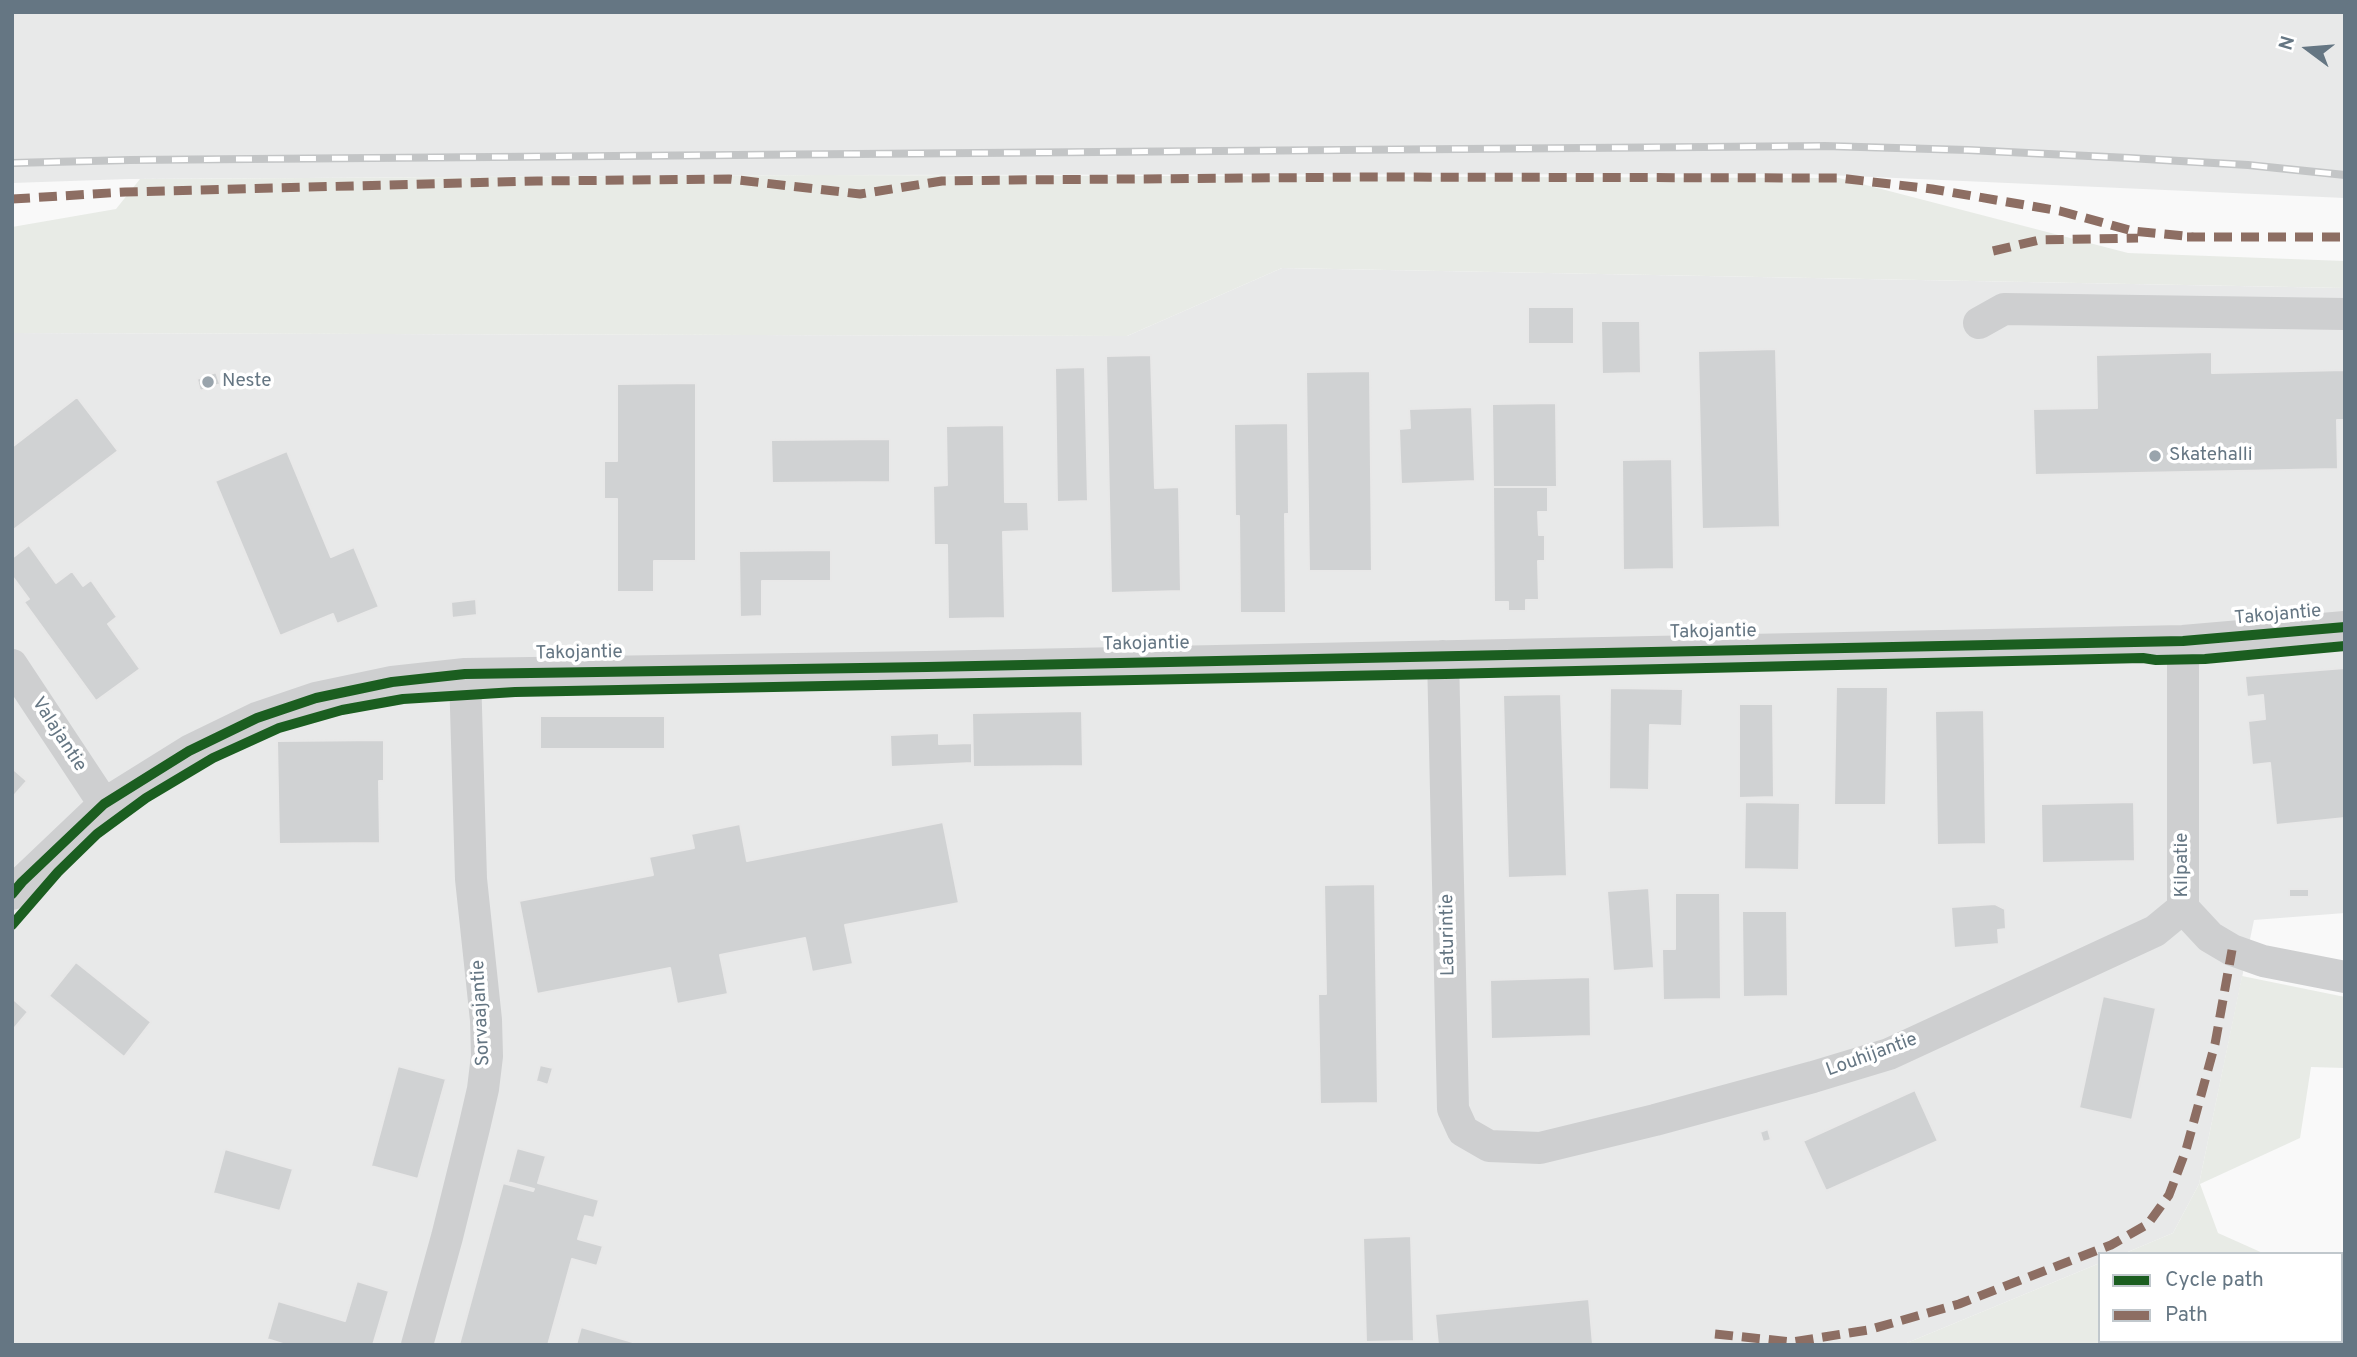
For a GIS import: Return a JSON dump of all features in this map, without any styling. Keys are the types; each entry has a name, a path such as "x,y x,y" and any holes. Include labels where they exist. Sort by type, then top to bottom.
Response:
{"street":[{"path":"1979,323 2004,309 2345,314"},
{"name":"Takojantie","path":"12,894 104,804 189,751 257,718 316,698 392,682 465,674 2183,641 2345,627"},
{"name":"Kilpatie","path":"2183,641 2183,908 2210,937 2232,950 2263,961 2345,977"},
{"name":"Laturintie","path":"1443,656 1453,1109 1463,1131 1489,1146 1540,1148"},
{"name":"Valajantie","path":"12,665 104,804"},
{"name":"Sorvaajantie","path":"417,1345 474,1128 483,1090 487,1056 486,1020 471,879 465,674"},
{"name":"Louhijantie","path":"1540,1148 1695,1110 1889,1054 2155,931 2183,908"}],"shaded area":[{"path":"12,12 2345,12 2345,198 1806,174 821,175 129,179 12,183"},
{"path":"821,175 1839,178 2128,253 2345,261 2345,288 1282,268 1127,336 12,333 12,227 116,209 140,179"},
{"path":"1282,268 2345,288 2345,913 2254,920 2199,1184 2173,1233 2128,1252 2098,1252 2098,1264 1902,1345 12,1345 12,333 1127,336"},
{"path":"2242,976 2345,997 2345,1068 2311,1067 2300,1138 2200,1184 2218,1233 2261,1252 2128,1252 2173,1233 2199,1184"},
{"path":"2098,1264 2098,1343 2238,1343 2237,1345 1902,1345"}],"building":[{"path":"1528,307 1574,307 1574,344 1528,344"},
{"path":"1601,321 1640,321 1641,373 1602,374"},
{"path":"1776,349 1780,527 1702,529 1698,351"},
{"path":"2212,352 2212,373 2345,370 2345,420 2337,420 2338,469 2035,475 2033,409 2097,408 2096,355"},
{"path":"1151,355 1155,488 1179,487 1181,591 1111,593 1106,356"},
{"path":"1085,367 1088,501 1057,502 1055,368"},
{"path":"1370,371 1372,571 1309,571 1306,372"},
{"name":"Neste","path":"216,372 220,384 200,391 197,379"},
{"path":"696,383 696,561 654,561 654,592 617,592 617,499 604,499 604,461 617,461 617,384"},
{"path":"77,397 118,451 12,531 12,447"},
{"path":"1556,403 1557,487 1493,487 1492,404"},
{"path":"1472,407 1475,481 1401,484 1399,429 1410,428 1409,409"},
{"path":"1288,423 1286,613 1240,613 1234,424"},
{"path":"1004,425 1005,502 1028,502 1029,531 1003,532 1005,618 948,619 947,545 934,545 933,486 947,485 946,426"},
{"path":"890,439 890,482 772,483 771,440"},
{"path":"287,451 331,557 354,547 379,607 337,624 333,614 280,636 215,481"},
{"path":"1672,459 1674,569 1623,570 1622,460"},
{"path":"1493,487 1548,487 1548,512 1538,512 1539,535 1545,535 1545,561 1538,561 1539,600 1526,600 1526,611 1508,611 1508,602 1494,602"},
{"path":"29,545 56,583 72,571 83,586 91,580 117,617 108,624 140,669 96,701 24,602 29,599 12,576 12,558"},
{"path":"831,550 831,581 762,581 762,616 740,617 739,551"},
{"path":"476,599 477,615 452,618 451,602"},
{"path":"2345,668 2345,818 2276,825 2270,763 2252,765 2248,721 2265,719 2263,695 2247,697 2245,676"},
{"path":"1836,687 1888,687 1886,805 1834,805"},
{"path":"1610,688 1683,689 1682,726 1650,725 1649,790 1609,789"},
{"path":"1561,694 1567,876 1508,878 1503,695"},
{"path":"1739,704 1773,704 1774,797 1739,798"},
{"path":"1984,710 1986,844 1937,845 1935,711"},
{"path":"1082,711 1083,766 973,767 972,713"},
{"path":"540,716 665,716 665,749 540,749"},
{"path":"939,733 939,744 972,743 972,763 891,767 890,735"},
{"path":"384,740 384,781 379,781 380,843 279,844 277,741"},
{"path":"12,768 27,781 12,798"},
{"path":"1745,802 1800,803 1799,870 1744,869"},
{"path":"2134,802 2135,861 2042,863 2041,804"},
{"path":"943,822 959,903 845,925 853,964 812,972 805,938 720,955 728,994 677,1004 670,968 537,994 519,901 653,875 649,857 694,848 691,834 740,824 747,861"},
{"path":"1375,884 1378,1103 1320,1104 1318,994 1326,994 1324,885"},
{"path":"1649,888 1654,968 1613,971 1607,891"},
{"path":"2289,889 2309,889 2309,897 2289,897"},
{"path":"1675,893 1720,893 1721,999 1663,1000 1662,949 1675,949"},
{"path":"1995,904 2005,909 2006,929 1998,930 1999,944 1954,948 1951,907"},
{"path":"1742,911 1787,911 1788,996 1743,997"},
{"path":"76,962 151,1022 124,1057 49,996"},
{"path":"1590,977 1591,1036 1491,1039 1490,980"},
{"path":"2103,996 2156,1008 2132,1120 2079,1108"},
{"path":"12,998 28,1012 12,1031"},
{"path":"540,1065 553,1068 548,1085 536,1081"},
{"path":"398,1066 446,1079 418,1179 371,1166"},
{"path":"1915,1090 1938,1141 1826,1191 1803,1141"},
{"path":"1768,1129 1771,1140 1763,1142 1760,1132"},
{"path":"517,1148 546,1156 538,1183 599,1200 594,1218 585,1216 578,1239 603,1246 597,1266 572,1259 548,1345 459,1345 503,1183 533,1191 534,1189 508,1182"},
{"path":"225,1149 293,1169 280,1211 213,1193"},
{"path":"1411,1236 1414,1341 1366,1342 1363,1238"},
{"path":"357,1281 389,1291 373,1345 286,1345 267,1339 278,1301 345,1321"},
{"path":"1589,1299 1593,1345 1438,1345 1435,1314"},
{"path":"581,1327 643,1345 576,1345"}],"railway":[{"path":"12,163 1825,146 2129,158 2248,165 2345,175"}],"marked path":[{"path":"12,199 125,192 537,181 729,179 860,194 942,181 1373,177 1839,178 1932,189 2060,211 2133,231 2194,237"},
{"path":"2187,237 2345,237"},
{"path":"1993,251 2039,240 2138,238"},
{"path":"1715,1334 1792,1342 1868,1330 1959,1304 2111,1245 2148,1224 2169,1195 2186,1150 2215,1044 2232,950"}],"cycle path":[{"path":"12,894 104,804 189,751 257,718 316,698 392,682 465,674 2183,641 2345,627"},
{"path":"12,925 58,872 97,834 146,798 213,758 279,728 342,710 403,699 515,692 2143,658 2205,659 2345,646"}],"place":[{"name":"Neste","path":"208,382"},
{"name":"Skatehalli","path":"2155,456"}]}
